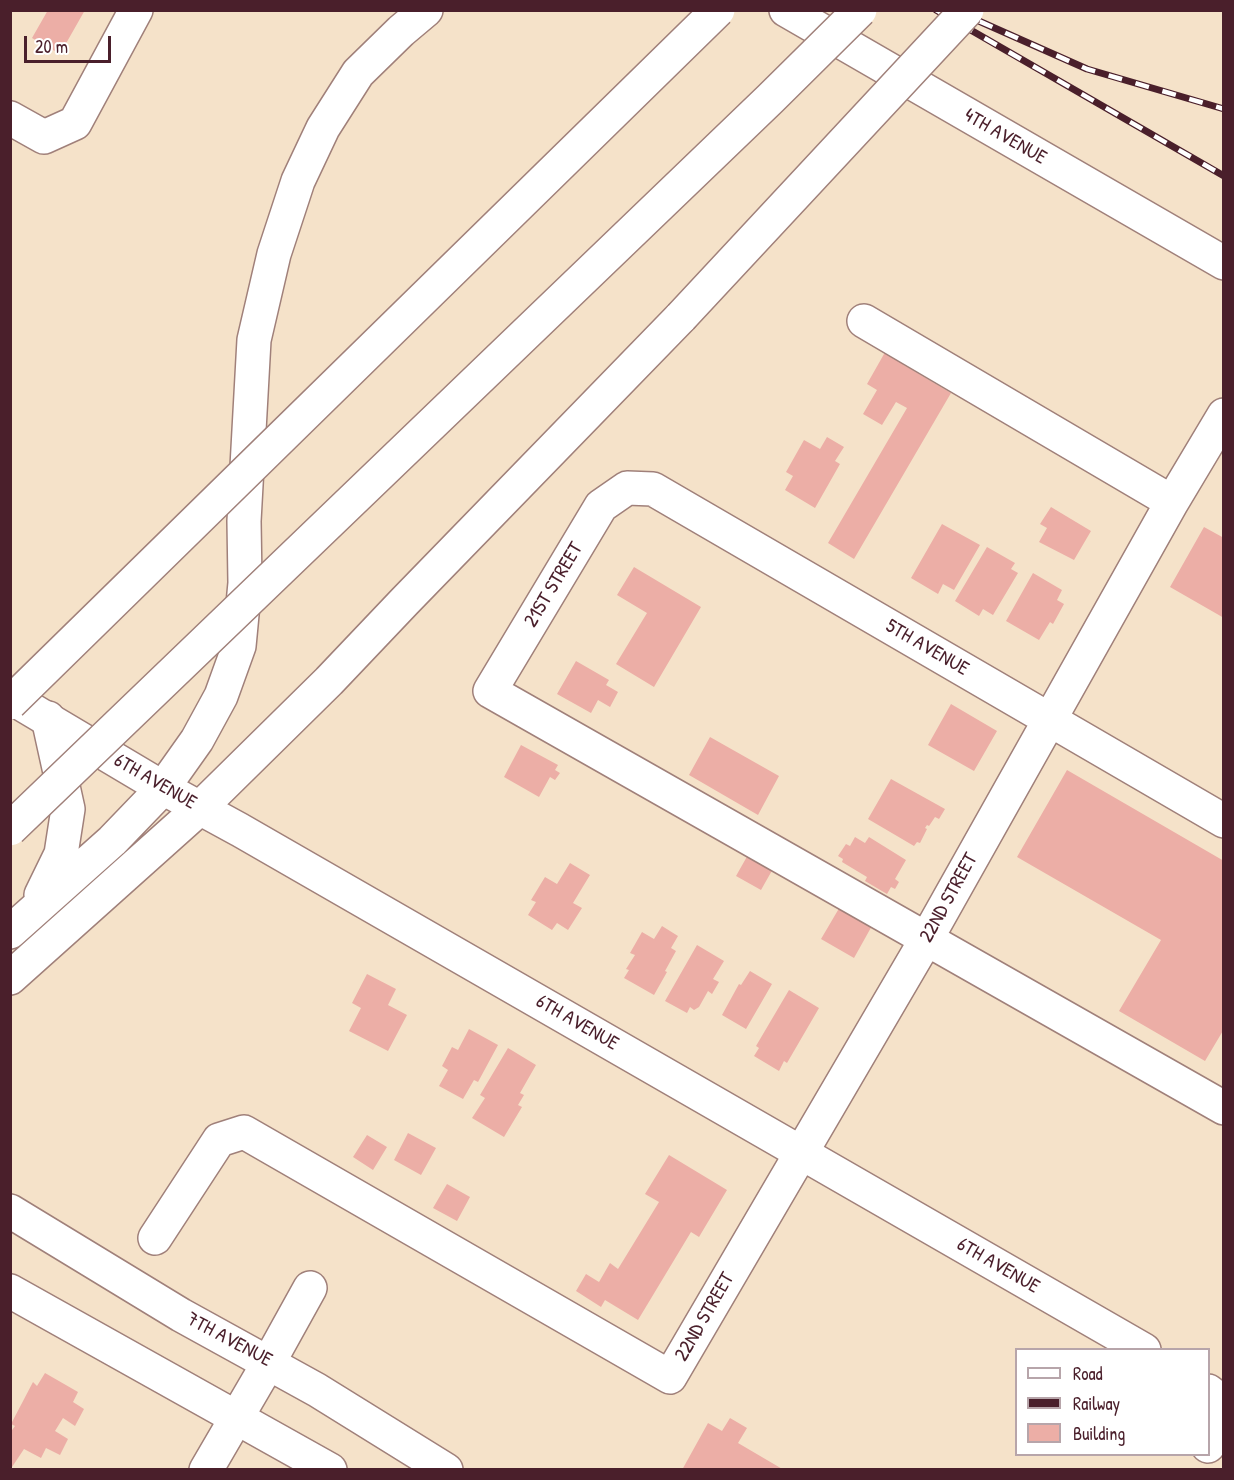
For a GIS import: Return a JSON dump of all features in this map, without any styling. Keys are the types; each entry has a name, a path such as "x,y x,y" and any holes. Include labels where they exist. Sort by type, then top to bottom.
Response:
{"main road":[{"path":"10,118 44,137 75,123 136,10"},
{"path":"22,922 112,841 163,788 197,740 221,696 239,646 245,583 244,521 254,340 274,254 298,181 323,128 358,74 401,31 426,10"},
{"path":"10,704 717,10"},
{"name":"4TH AVENUE","path":"786,10 1224,263"},
{"path":"10,829 860,10"},
{"path":"10,978 200,808 329,681 681,317 967,10"},
{"path":"864,321 1172,502"},
{"name":"22ND STREET","path":"155,1238 219,1140 244,1132 670,1377 927,938 1172,502 1220,430"},
{"name":"21ST STREET","path":"627,488 601,506 490,691 927,938"},
{"name":"5TH AVENUE","path":"627,488 653,489 1224,821"},
{"name":"6TH AVENUE","path":"10,697 163,788 1140,1348"},
{"path":"22,922 62,854 68,809 48,718"},
{"path":"927,938 1224,1108"},
{"name":"7TH AVENUE","path":"10,1211 181,1315 269,1362 446,1470"},
{"path":"206,1470 310,1288"},
{"path":"10,1291 330,1470"},
{"path":"1210,1392 1224,1403"},
{"path":"1210,1444 1224,1420"},
{"path":"1195,1470 1203,1456"}],"building":[{"path":"48,10 85,10 60,54 32,38"},
{"path":"888,347 907,359 904,365 951,393 854,559 828,543 907,408 896,402 882,425 863,414 877,390 867,384"},
{"path":"827,437 844,447 835,461 840,464 815,508 785,490 793,476 786,472 804,440 820,449"},
{"path":"1051,507 1091,531 1074,560 1039,542 1047,528 1040,524"},
{"path":"942,524 980,545 954,590 943,584 938,594 911,578"},
{"path":"1204,527 1224,538 1224,618 1170,587"},
{"path":"987,547 1015,563 1011,569 1018,573 993,615 983,609 979,616 955,601"},
{"path":"634,567 701,607 654,687 616,664 647,613 617,595"},
{"path":"1033,573 1062,590 1057,600 1064,604 1053,624 1050,622 1039,640 1006,621"},
{"path":"576,661 609,680 606,685 618,692 610,707 598,700 591,713 557,694"},
{"path":"951,704 997,731 974,771 928,745"},
{"path":"710,737 779,776 758,815 689,775"},
{"path":"521,745 558,765 555,770 560,773 555,780 550,777 539,797 504,777"},
{"path":"1067,770 1224,861 1224,1029 1205,1061 1119,1011 1161,940 1017,857"},
{"path":"891,779 945,809 939,819 935,817 929,826 927,825 920,843 917,842 914,846 868,819"},
{"path":"855,837 865,843 869,837 906,860 895,879 899,882 895,889 891,887 887,894 865,881 867,877 842,862 843,859 838,856 846,844 850,846"},
{"path":"749,853 774,867 761,890 736,876"},
{"path":"570,863 590,875 573,903 582,908 568,930 557,923 552,930 528,915 536,902 531,900 545,877 557,884"},
{"path":"841,905 873,924 854,958 821,939"},
{"path":"662,926 678,936 671,948 676,951 654,995 624,978 629,970 626,969 635,955 630,953 642,932 654,939"},
{"path":"697,945 724,961 713,979 719,982 712,994 708,991 699,1007 694,1010 690,1007 687,1013 665,1001"},
{"path":"750,971 772,984 746,1029 722,1015 739,984 741,985"},
{"path":"367,974 396,989 388,1005 407,1015 388,1051 349,1031 361,1008 352,1003"},
{"path":"789,990 819,1008 787,1063 784,1061 779,1071 754,1056 759,1048 756,1046"},
{"path":"469,1029 498,1045 478,1082 474,1080 463,1099 439,1086 448,1070 442,1066 452,1047 458,1050"},
{"path":"508,1048 536,1065 520,1093 524,1095 518,1105 522,1107 504,1137 472,1118 485,1098 480,1095"},
{"path":"408,1133 436,1148 421,1175 394,1160"},
{"path":"367,1135 387,1147 373,1170 353,1157"},
{"path":"669,1155 727,1190 699,1237 691,1232 638,1320 605,1300 601,1307 576,1291 586,1274 599,1282 610,1263 618,1269 659,1202 645,1194"},
{"path":"447,1184 470,1197 457,1221 433,1208"},
{"path":"45,1373 78,1392 73,1402 84,1409 75,1426 63,1418 55,1431 68,1439 60,1455 46,1448 41,1458 24,1449 10,1470 10,1433 15,1426 11,1424 33,1382 37,1386"},
{"path":"730,1418 747,1428 738,1443 784,1470 682,1470 708,1423 722,1431"}],"railway":[{"path":"936,10 1224,176"},
{"path":"954,10 1087,69 1224,109"}]}
